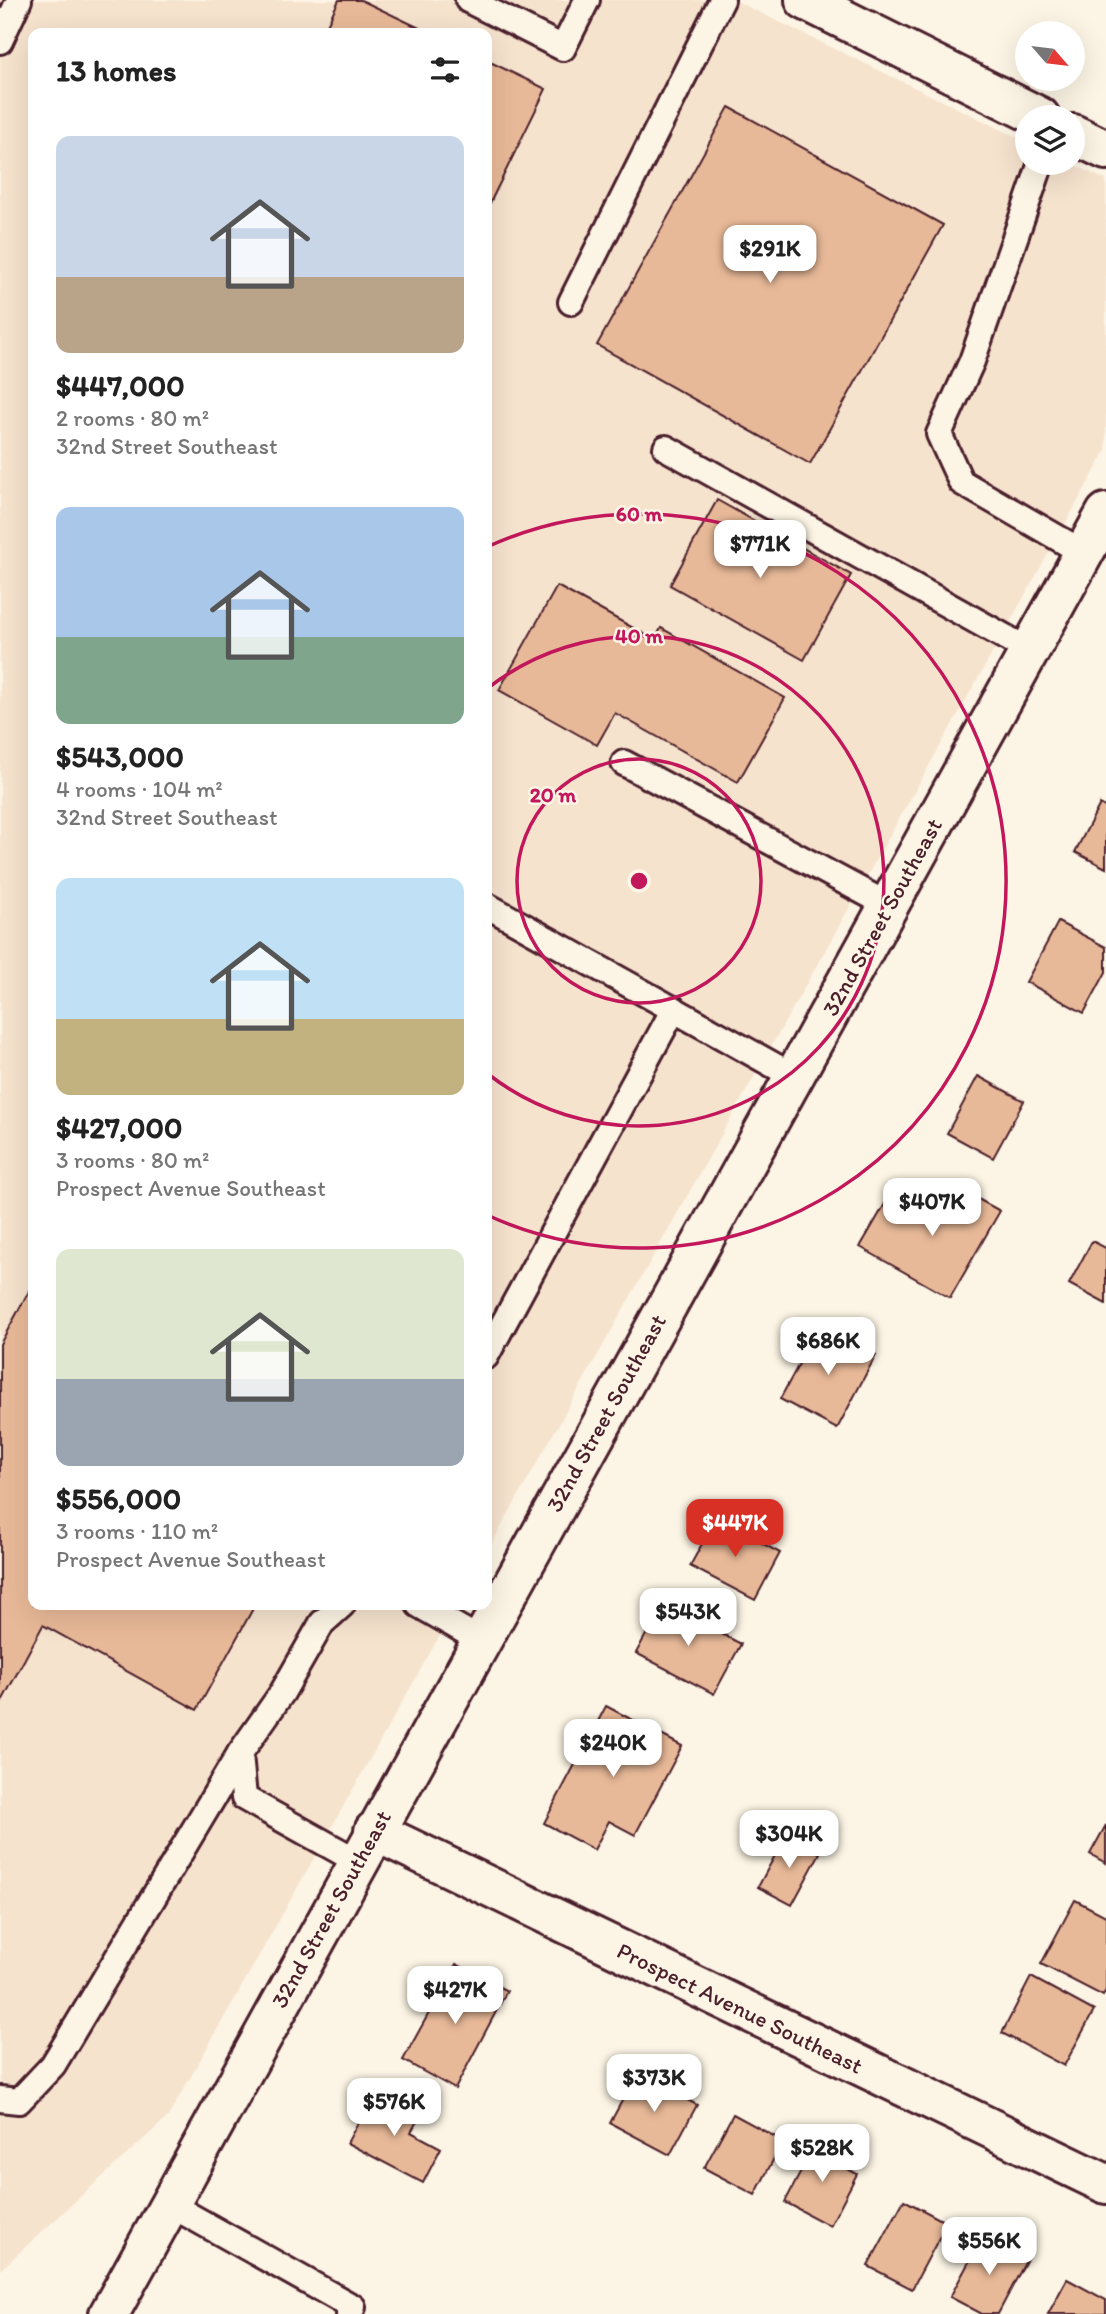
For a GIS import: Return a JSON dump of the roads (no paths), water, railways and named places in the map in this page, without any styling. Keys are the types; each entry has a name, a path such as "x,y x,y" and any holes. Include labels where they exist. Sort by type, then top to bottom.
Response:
{"street":[{"path":"813,2 1016,105"},
{"path":"1085,140 1106,150"},
{"name":"32nd Street Southeast","path":"109,2314 365,1846 1106,513"},
{"name":"Prospect Avenue Southeast","path":"365,1846 1106,2184"}],"lane":[{"path":"0,41 19,0"},
{"path":"468,0 563,48 586,0"},
{"path":"571,302 722,0"},
{"path":"1037,175 972,361 939,434 961,482 1084,553"},
{"path":"666,448 1030,651"},
{"path":"624,762 888,905"},
{"path":"492,908 793,1076"},
{"path":"492,1345 674,1009"},
{"path":"0,2099 19,2101 53,2065 240,1753 282,1693 322,1623 336,1610"},
{"path":"428,1610 480,1640"},
{"path":"240,1753 244,1798 365,1846"},
{"path":"169,2204 353,2306 349,2314"}]}
